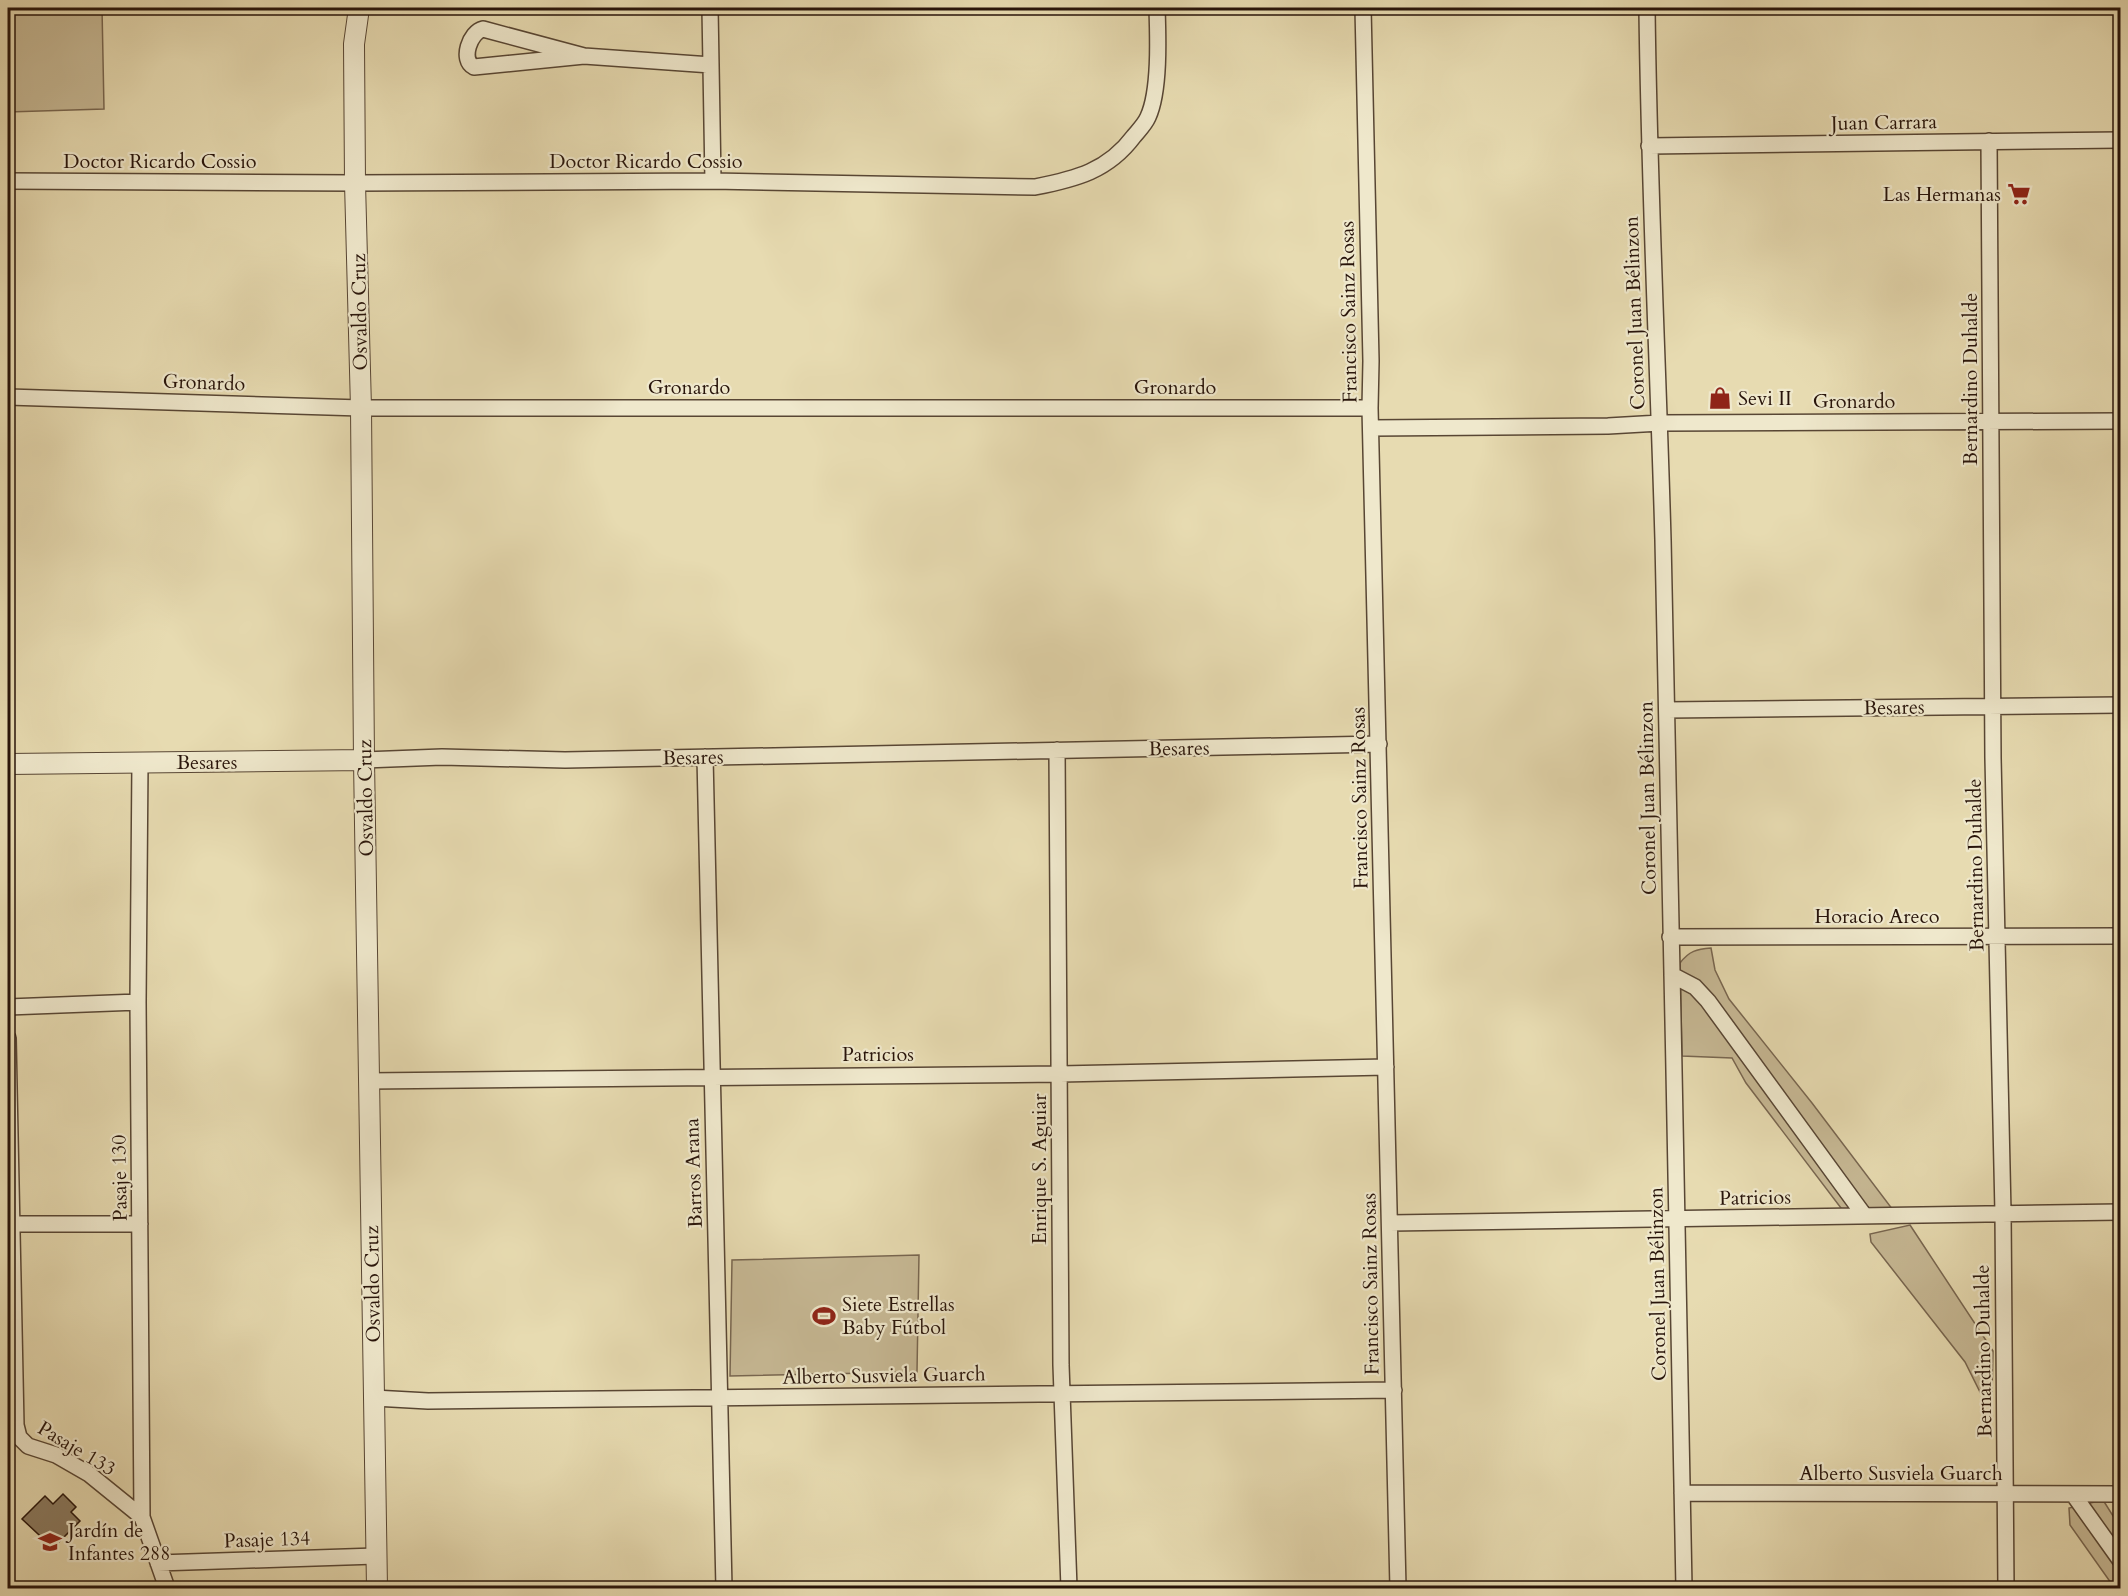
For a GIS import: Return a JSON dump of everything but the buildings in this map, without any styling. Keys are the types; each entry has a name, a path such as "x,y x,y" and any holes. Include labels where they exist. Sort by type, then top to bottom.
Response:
{"street":[{"name":"Osvaldo Cruz","path":"359,8 354,44 355,183 361,408 377,1588"},
{"path":"710,8 713,181"},
{"name":"Doctor Ricardo Cossio","path":"8,181 355,183 713,181 1035,187 1072,180 1104,166 1127,145 1148,118 1154,96 1158,33 1157,8"},
{"name":"Francisco Sainz Rosas","path":"1363,8 1371,361 1370,408 1398,1588"},
{"name":"Coronel Juan Bélinzon","path":"1647,8 1649,146 1660,423 1667,710 1684,1588"},
{"path":"584,56 483,29 477,30 472,35 467,60 474,68 584,56 711,65"},
{"name":"Juan Carrara","path":"1649,146 2121,140"},
{"name":"Bernardino Duhalde","path":"1989,141 1994,758 2003,1213 2006,1588"},
{"name":"Gronardo","path":"8,397 361,408 1370,408"},
{"name":"Gronardo","path":"1372,428 1608,426 1660,423 2121,421"},
{"name":"Besares","path":"1667,710 2121,705"},
{"name":"Besares","path":"8,764 442,758 565,760 1379,744"},
{"name":"Enrique S. Aguiar","path":"1058,750 1063,1395 1069,1588"},
{"name":"Barros Arana","path":"705,757 724,1588"},
{"name":"Pasaje 130","path":"140,762 138,1002 141,1517 167,1588"},
{"name":"Horacio Areco","path":"1670,937 2121,936"},
{"path":"1672,975 1695,987 1708,1001 1864,1215"},
{"path":"8,1007 138,1002"},
{"path":"8,1038 9,1224 140,1224"},
{"name":"Patricios","path":"369,1081 1060,1074 1386,1067"},
{"name":"Patricios","path":"1390,1223 2121,1212"},
{"name":"Pasaje 133","path":"9,1224 15,1425 19,1437 28,1446 56,1455 89,1474 141,1517"},
{"name":"Alberto Susviela Guarch","path":"374,1398 428,1401 1394,1390"},
{"name":"Alberto Susviela Guarch","path":"1682,1493 2121,1494"},
{"path":"2073,1494 2121,1560"},
{"name":"Pasaje 134","path":"158,1563 376,1556"}],"shaded area":[{"path":"8,8 102,8 104,109 8,112"},
{"path":"1711,948 1715,970 1729,999 1893,1210 1844,1212 1746,1083 1732,1058 1682,1056 1680,963 1694,951"},
{"path":"1910,1225 1993,1351 1992,1396 1981,1394 1965,1362 1871,1242 1870,1234"},
{"name":"Siete Estrellas Baby Fútbol","path":"919,1255 917,1372 730,1376 732,1260"},
{"path":"2103,1500 2120,1527 2120,1588 2116,1588 2111,1583 2070,1525 2069,1508"}],"place":[{"name":"Las Hermanas","path":"2019,194"},
{"name":"Sevi II","path":"1720,398"},
{"name":"Siete Estrellas Baby Fútbol","path":"824,1316"},
{"name":"Jardín de Infantes 288","path":"50,1542"}]}
